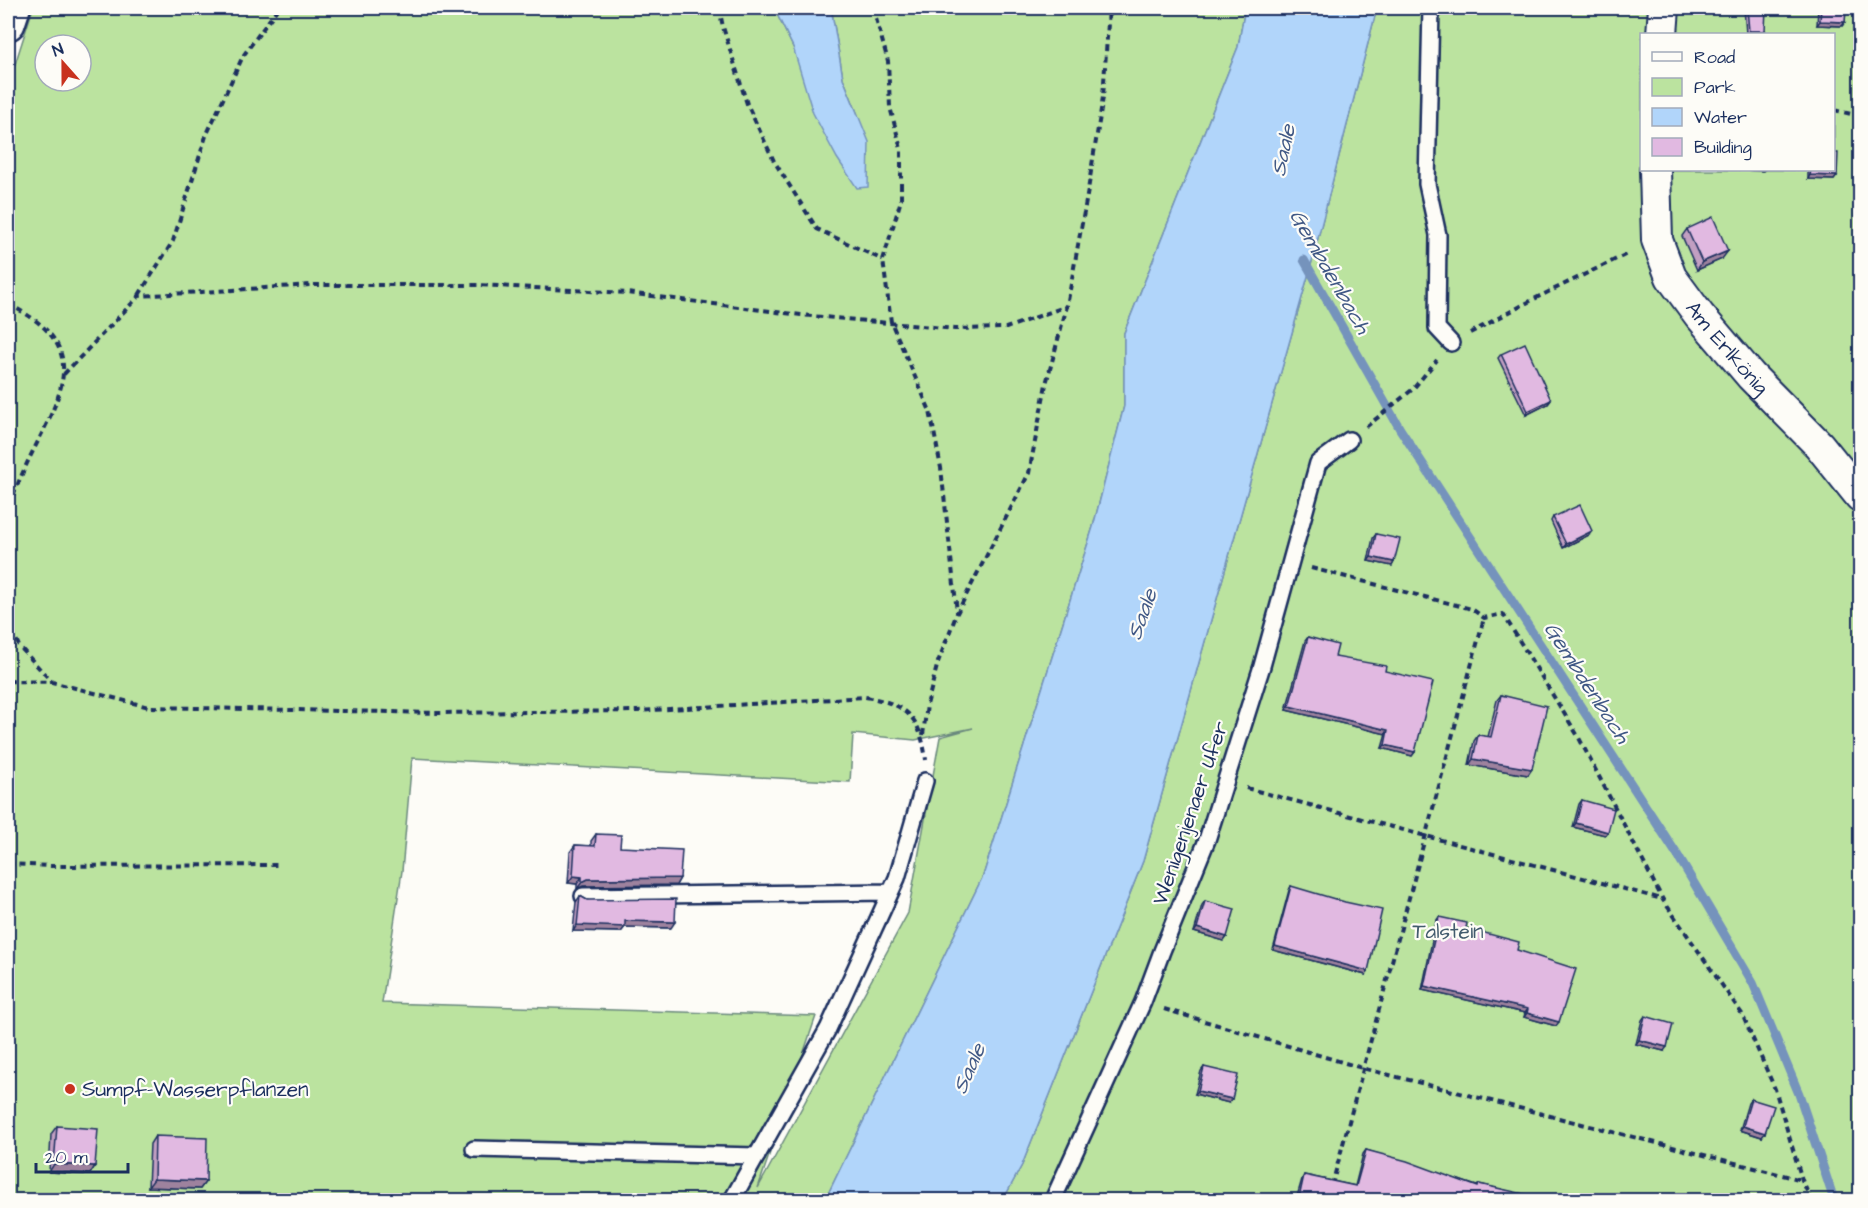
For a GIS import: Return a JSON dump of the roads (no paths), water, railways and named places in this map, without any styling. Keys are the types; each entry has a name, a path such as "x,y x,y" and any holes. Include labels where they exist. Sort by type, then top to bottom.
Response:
{"street":[{"path":"8,23 13,8"},
{"path":"1662,33 1664,8"},
{"name":"Am Erlkönig","path":"1655,171 1657,240 1671,277 1699,315 1751,376 1819,445 1860,496"}],"lane":[{"path":"1431,8 1426,184 1438,235 1437,328 1451,343"},
{"name":"Wenigenjenaer Ufer","path":"1053,1200 1143,1002 1207,840 1262,666 1318,463 1349,440"},
{"path":"732,1200 828,1029 897,878 925,781"},
{"path":"583,896 890,892"},
{"path":"474,1149 757,1156"}],"water":[{"path":"774,8 825,8 832,13 843,78 869,142 868,187 857,188 837,158 813,113 793,47"},
{"name":"Saale","path":"1245,8 1377,8 1310,269 1143,861 1022,1165 1003,1200 825,1200 983,876 1093,527 1124,406 1124,333 1238,47"}],"waterway":[{"name":"Gembdenbach","path":"1304,260 1400,429 1678,856 1753,983 1799,1094 1834,1200"}],"place":[{"name":"Sumpf-Wasserpflanzen","path":"70,1089"}],"park label":[{"name":"Talstein","path":"1448,931"}]}
